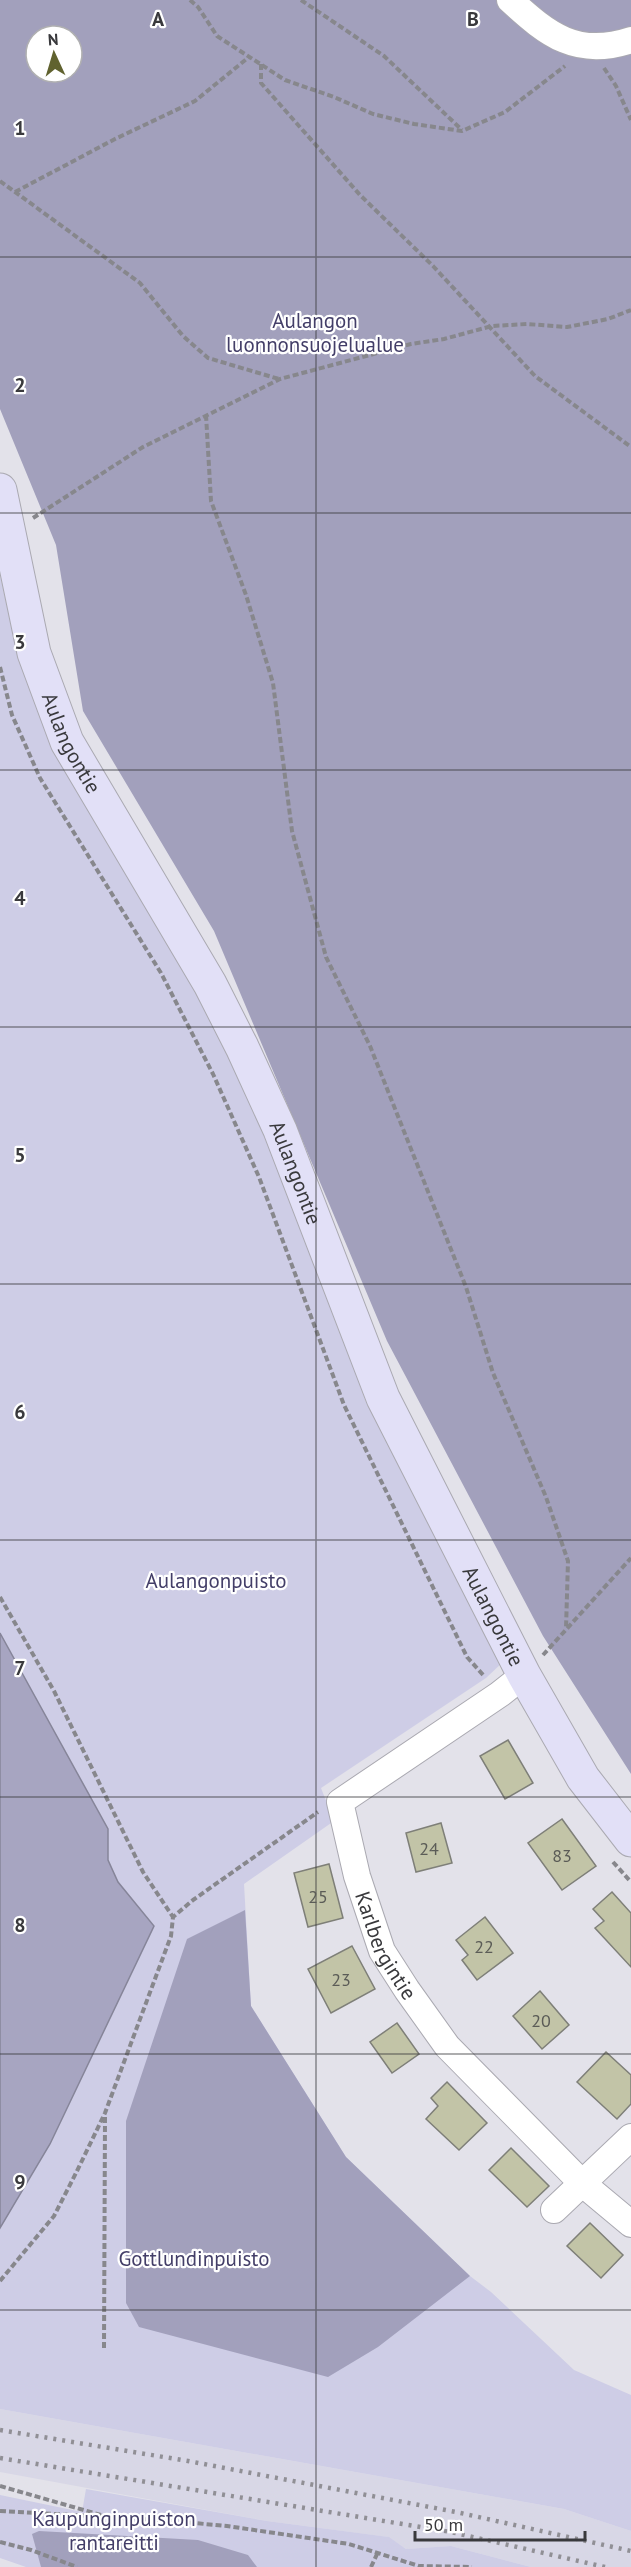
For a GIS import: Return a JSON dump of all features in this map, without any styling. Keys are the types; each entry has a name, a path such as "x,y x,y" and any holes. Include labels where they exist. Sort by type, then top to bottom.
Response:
{"main road":[{"name":"Aulangontie","path":"0,490 34,653 67,742 210,984 242,1047 280,1130 383,1398 512,1684 631,1840"}],"street":[{"path":"510,0 535,23 560,40 590,48 631,40"},
{"path":"340,1802 512,1684"},
{"name":"Karlbergintie","path":"340,1802 357,1876 382,1951 407,1990 447,2046 583,2184 631,2224"},
{"path":"554,2210 631,2137"}],"path":[{"path":"190,0 198,7 217,36 285,80 334,97 373,114 414,124 462,131 505,112 590,48 616,86 631,120"},
{"path":"301,0 384,56 462,131"},
{"path":"15,192 115,138 195,101 249,57"},
{"path":"261,64 261,83 360,195 492,326 535,376 631,447"},
{"path":"0,181 140,283 183,336 208,358 279,379"},
{"path":"9,533 142,447 279,379 411,344 444,339 492,326 527,324 567,327 608,319 631,310"},
{"path":"206,415 211,501 246,595 273,684 292,831 326,957 370,1046 466,1287 493,1373 546,1497 568,1561 566,1629"},
{"name":"Aulangontie","path":"0,668 12,715 40,778 161,973 213,1074 259,1178 344,1405 467,1658 512,1684"},
{"path":"512,1684 631,1558"},
{"path":"0,1597 54,1691 137,1862 173,1917 171,1936 105,2113 54,2216 0,2281"},
{"path":"173,1917 193,1900 317,1812 340,1802"},
{"path":"104,2348 105,2113"},
{"path":"0,2486 107,2517"},
{"path":"0,2511 227,2526 350,2544 419,2566 472,2567"},
{"path":"0,2542 31,2550 77,2567"},
{"path":"371,2567 378,2552"}],"shaded area":[{"path":"0,1633 108,1829 108,1860 118,1882 154,1926 50,2144 0,2228"},
{"path":"0,2409 564,2509 631,2531 631,2567 531,2567 451,2546 406,2549 388,2537 267,2521 0,2472"}],"green space":[{"name":"Aulangon luonnonsuojelualue","path":"0,0 631,0 631,1774 543,1636 387,1341 214,931 83,711 56,545 0,409"},
{"name":"Aulangonpuisto","path":"0,575 19,661 56,754 220,1033 304,1230 366,1402 503,1662 486,1678 321,1788 334,1821 244,1884 251,2006 346,2157 470,2276 491,2292 574,2370 631,2395 631,2531 564,2509 0,2409 0,2228 50,2144 154,1926 118,1882 108,1860 108,1829 0,1633"},
{"name":"Gottlundinpuisto","path":"245,1910 251,2006 346,2157 470,2276 378,2347 328,2377 139,2327 126,2303 126,2121 187,1939"},
{"name":"Kaupunginpuiston rantareitti","path":"86,2489 267,2521 389,2537 406,2549 451,2546 531,2567 26,2567 0,2558 0,2495 82,2512"},
{"path":"39,2531 198,2540 248,2555 257,2567 41,2567 32,2534"}],"building":[{"path":"508,1740 533,1783 505,1799 480,1756"},
{"path":"562,1819 596,1866 562,1890 528,1843"},
{"path":"441,1823 452,1863 416,1872 406,1833"},
{"path":"329,1864 343,1918 308,1927 294,1873"},
{"path":"612,1892 631,1913 631,1967 595,1928 604,1921 593,1909"},
{"path":"485,1917 513,1953 477,1980 462,1960 468,1955 456,1940"},
{"path":"352,1946 375,1989 331,2013 308,1969"},
{"path":"540,1991 569,2025 542,2049 513,2016"},
{"path":"397,2023 419,2054 392,2073 370,2042"},
{"path":"606,2052 631,2075 631,2104 617,2119 577,2082"},
{"path":"447,2082 487,2123 459,2150 426,2119 438,2106 431,2098"},
{"path":"511,2148 549,2186 527,2207 489,2170"},
{"path":"590,2223 623,2255 601,2278 567,2246"}],"railway":[{"path":"0,2430 188,2461 456,2512 631,2551"},
{"path":"0,2458 451,2532 605,2567"}]}
